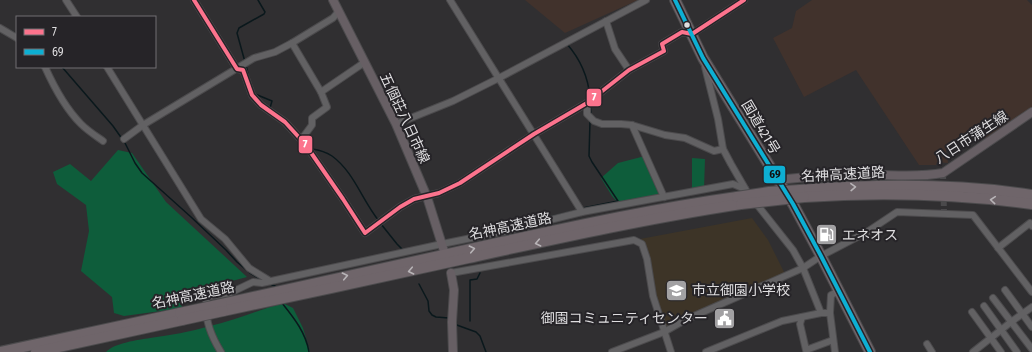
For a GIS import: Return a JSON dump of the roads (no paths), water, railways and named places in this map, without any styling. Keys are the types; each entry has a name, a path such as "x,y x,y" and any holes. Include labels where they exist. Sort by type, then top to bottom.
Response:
{"highway":[{"name":"国道421号","path":"675,0 702,58 792,204 822,256 870,352"},
{"path":"921,185 971,185 1032,190"},
{"name":"名神高速道路","path":"0,352 88,337 308,289 739,201 855,186 921,185 971,187 1032,195"},
{"name":"名神高速道路","path":"802,193 920,195 1032,204"},
{"name":"名神高速道路","path":"36,352 88,337"}],"main road":[{"name":"五個荘八日市線","path":"333,0 340,11 396,124 427,197 443,247"},
{"name":"八日市蒲生線","path":"777,180 860,175 926,176 944,173 1032,112"},
{"path":"451,273 454,290 452,323 453,352"}],"street":[{"path":"66,0 76,16"},
{"path":"194,0 237,69 243,70 252,95 261,105 285,122 301,140 343,198 365,233 400,207 414,199 439,193 460,183 534,134 588,103 629,70 664,51 662,44 682,32 692,34 744,0"},
{"path":"450,0 582,212"},
{"path":"396,124 453,101 646,0"},
{"path":"124,139 143,125 254,58 275,52 292,43 333,18 340,11"},
{"path":"606,21 615,49 629,70"},
{"path":"0,28 16,37"},
{"path":"292,43 321,92 327,107 312,118 312,125 301,140"},
{"path":"702,58 718,119 723,149 745,188 793,250 803,268 821,314"},
{"path":"321,92 365,62"},
{"path":"45,68 55,89 69,110 82,125 104,141"},
{"path":"108,68 201,219 225,239 249,268 267,282"},
{"path":"588,103 587,114 602,124 617,123 632,125 665,135 685,138 714,151 723,149"},
{"path":"632,125 664,197"},
{"path":"221,352 214,341 209,328 205,305 207,298 230,293 253,282 267,282 443,247 582,212 733,184 745,188"},
{"path":"612,352 664,332 685,320 803,268 867,232 897,212 973,215 998,248 1030,284 1032,292"},
{"path":"998,248 1030,223 1032,226"},
{"path":"451,273 634,240 642,244 647,259 653,296 670,352"},
{"path":"1006,290 1032,327"},
{"path":"835,352 830,313 831,295 839,291"},
{"path":"993,298 1032,349"},
{"path":"984,306 1017,352"},
{"path":"973,352 1032,307"},
{"path":"972,312 1001,352"},
{"path":"706,352 782,321 830,313"},
{"path":"802,317 800,324 806,350 833,340"},
{"path":"927,344 932,352"}],"waterway":[{"path":"245,62 237,33 239,28 264,14 265,12 258,0"},
{"path":"9,30 16,34"},
{"path":"567,44 576,56 586,75 590,97"},
{"path":"246,65 249,79"},
{"path":"63,68 113,126 125,143 142,173 191,217 237,262 250,273 263,281"},
{"path":"254,92 255,94 272,101 270,108"},
{"path":"590,102 591,115"},
{"path":"583,208 618,201 589,156 590,121"},
{"path":"312,149 327,153 340,163 352,178 379,221"},
{"path":"486,232 578,210"},
{"path":"381,224 403,250"},
{"path":"470,321 470,280 477,279 480,273"},
{"path":"270,284 275,286 276,289"},
{"path":"419,284 428,301 429,311 432,315 436,317 449,318"},
{"path":"282,303 302,332 309,352"},
{"path":"454,324 476,332 480,336 486,352"}],"tunnel":[{"path":"943,173 944,213"}],"place":[{"name":"エネオス","path":"827,235"},
{"name":"市立御園小学校","path":"677,290"},
{"name":"御園コミュニティセンター","path":"724,318"}]}
